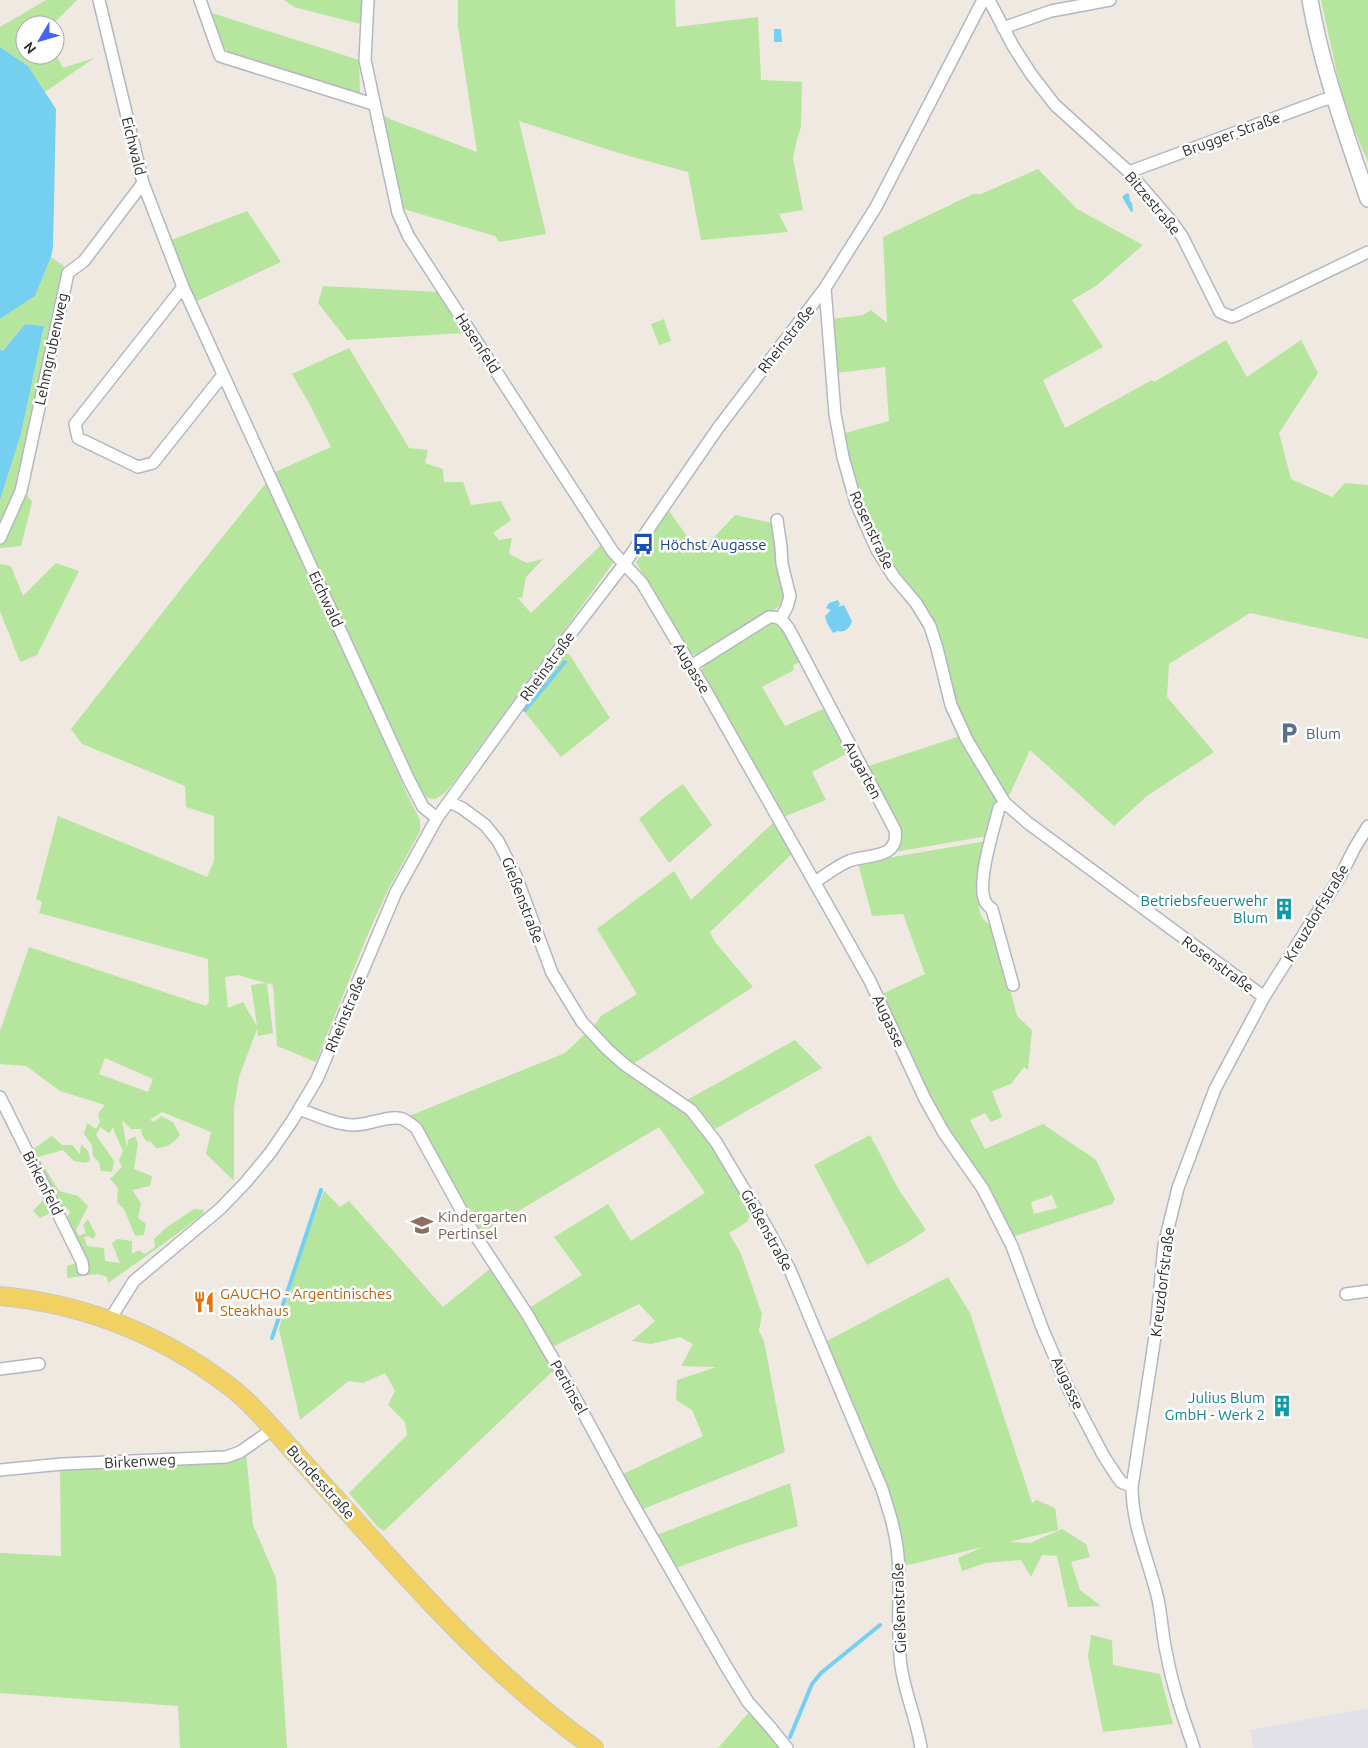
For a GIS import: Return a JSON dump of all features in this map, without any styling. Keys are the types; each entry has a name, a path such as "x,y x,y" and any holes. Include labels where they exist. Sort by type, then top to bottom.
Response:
{"main road":[{"path":"1310,0 1316,33 1334,98 1368,199"},
{"name":"Bundesstraße","path":"0,1296 81,1312 152,1338 202,1367 231,1388 273,1429 444,1618 483,1657 532,1700 594,1748"}],"street":[{"name":"Eichwald","path":"99,0 143,183 183,287 408,778 423,807 437,818"},
{"path":"200,0 220,56 373,104"},
{"name":"Hasenfeld","path":"368,0 365,60 398,213 409,238 613,552 624,563"},
{"name":"Rheinstraße","path":"109,1321 134,1281 220,1209 270,1153 321,1071 396,892 437,818 624,563 718,428 825,288 876,207 982,0"},
{"name":"Bitzestraße","path":"989,0 1031,74 1055,105 1129,172 1171,221 1182,236 1220,312 1232,317 1368,252"},
{"path":"1004,28 1051,11 1110,0"},
{"name":"Brugger Straße","path":"1129,172 1322,100 1334,98"},
{"name":"Lehmgrubenweg","path":"0,538 22,491 68,273 84,261 143,183"},
{"path":"183,287 75,424 78,438 138,467 153,463 223,375"},
{"name":"Rosenstraße","path":"825,288 835,414 843,457 856,503 882,557 894,577 916,603 930,626 951,705 976,755 1005,803 1028,823 1264,997"},
{"path":"691,666 769,617 781,618 790,596 782,564 782,547 777,520"},
{"name":"Augasse","path":"624,563 642,583 691,666 870,981 925,1100 944,1133 983,1189 1012,1246 1043,1330 1069,1390 1121,1482 1132,1487"},
{"name":"Augarten","path":"781,618 789,629 890,821 896,837 893,845 887,851 878,856 858,858 847,862 815,882"},
{"name":"Gießenstraße","path":"449,802 462,808 485,825 498,841 516,876 552,973 582,1022 606,1049 625,1065 679,1102 701,1121 744,1188 790,1270 882,1489 893,1525 898,1556 898,1630 901,1666 907,1698 921,1748"},
{"path":"1005,803 999,808 984,861 984,892 985,903 992,909 1013,985"},
{"name":"Kreuzdorfstraße","path":"1194,1748 1174,1691 1158,1598 1134,1518 1132,1503 1132,1487 1156,1330 1164,1245 1178,1188 1215,1089 1264,997 1341,875 1368,826"},
{"name":"Birkenfeld","path":"0,1097 82,1262 83,1269"},
{"name":"Pertinsel","path":"299,1109 332,1121 353,1125 394,1118 403,1120 416,1128 472,1230 527,1314 565,1378 626,1492 727,1668 748,1702 787,1748"},
{"path":"1346,1294 1368,1291"},
{"path":"0,1369 39,1364"},
{"name":"Birkenweg","path":"0,1470 62,1464 226,1457 240,1452 273,1429"}],"shaded area":[{"path":"1368,1708 1368,1748 1253,1748 1250,1730"}],"green space":[{"path":"46,0 77,0 62,15 20,15"},
{"path":"284,0 363,0 360,24 294,7"},
{"path":"458,0 675,0 676,27 758,17 761,80 802,82 801,127 793,158 803,210 779,214 788,232 701,240 688,172 622,154 519,121 546,234 499,242 495,236 400,208 380,113 390,119 477,152 458,26"},
{"path":"1321,0 1368,0 1368,162 1344,106"},
{"path":"209,12 359,60 360,93 231,55 220,44"},
{"path":"15,18 15,57 0,47 0,27"},
{"path":"94,58 45,92 27,65 61,65 63,68"},
{"path":"1038,169 1077,209 1143,245 1096,286 1072,300 1103,347 1043,380 1065,428 1152,380 1154,382 1226,340 1247,377 1301,340 1318,373 1279,433 1291,479 1332,497 1345,483 1368,485 1368,639 1250,613 1169,664 1167,697 1214,752 1147,796 1114,826 1030,750 1008,798 964,725 954,699 937,633 925,607 884,552 870,527 853,482 842,434 889,421 885,367 837,373 832,319 863,315 871,310 887,323 883,237 973,194 981,194"},
{"path":"247,211 281,262 195,302 169,241"},
{"path":"51,257 64,266 55,321 56,363 42,375 16,480 32,502 21,546 0,548 0,500 21,434 44,326 25,324 3,351 0,349 0,319 35,296"},
{"path":"323,286 437,292 464,333 347,340 318,303"},
{"path":"664,319 671,341 659,345 651,324"},
{"path":"349,348 409,448 428,450 425,463 443,469 444,482 463,482 471,505 501,501 511,520 493,533 499,540 512,538 509,554 527,563 543,559 526,577 522,598 517,597 531,613 603,543 613,563 456,779 445,793 435,799 427,798 423,792 419,792 273,473 331,447 292,374"},
{"path":"266,483 317,590 420,820 420,831 387,892 368,934 316,1062 277,1046 273,985 267,983 273,1033 258,1036 257,1029 239,1077 234,1108 234,1181 206,1154 211,1132 162,1112 150,1120 154,1122 161,1116 173,1122 180,1135 170,1144 156,1148 150,1141 147,1142 142,1135 141,1129 131,1129 122,1120 127,1148 128,1140 135,1136 138,1143 134,1169 152,1176 150,1186 132,1190 141,1203 138,1218 146,1224 144,1235 135,1236 124,1209 117,1202 118,1188 110,1179 122,1167 119,1161 123,1151 114,1127 109,1133 100,1127 96,1135 114,1161 112,1172 101,1171 99,1162 93,1156 92,1145 84,1134 87,1123 96,1129 100,1122 98,1114 105,1105 60,1091 26,1066 0,1064 0,1031 29,947 206,1006 209,1002 208,959 39,913 42,902 36,899 58,816 207,877 214,861 214,816 186,807 185,786 82,744 71,729","holes":["238,975 266,983 251,985 257,1026 243,1002 228,1008 225,977","105,1058 153,1079 148,1092 99,1074"]},
{"path":"669,511 699,553 735,515 772,523 785,590 784,600 777,608 704,653 696,655 689,653 683,645 636,562 654,536 651,534"},
{"path":"56,563 79,571 37,655 20,662 0,611 0,564 11,566 23,596"},
{"path":"770,624 779,625 785,630 800,662 793,665 794,670 762,687 785,726 823,709 848,753 812,772 826,800 783,817 701,671 704,665"},
{"path":"564,654 569,654 610,718 561,757 523,710"},
{"path":"960,736 996,797 997,805 988,836 894,852 898,845 866,767"},
{"path":"683,784 712,825 669,863 639,819"},
{"path":"776,820 793,853 710,932 715,942 753,987 633,1064 594,1026 601,1016 637,994 597,929 674,871 691,900"},
{"path":"987,841 979,882 980,913 984,920 994,927 1017,1016 1032,1030 1028,1070 1024,1067 1011,1084 992,1091 1002,1117 991,1122 985,1113 970,1120 985,1149 1043,1124 1096,1160 1115,1199 1112,1204 1012,1237 988,1189 968,1157 943,1124 882,994 925,974 903,914 872,916 858,863","holes":["1052,1195 1057,1208 1034,1214 1031,1202"]},
{"path":"586,1033 682,1109 693,1120 712,1145 751,1213 747,1222 729,1233 741,1254 762,1314 759,1331 764,1341 785,1452 643,1509 623,1474 703,1436 692,1410 676,1400 677,1380 716,1367 681,1366 693,1344 680,1337 651,1344 632,1341 655,1321 639,1304 552,1347 529,1308 582,1275 554,1237 608,1204 631,1241 705,1193 659,1127 480,1234 428,1137 420,1125 409,1116 565,1053"},
{"path":"795,1040 822,1068 715,1129 704,1115 685,1101"},
{"path":"870,1135 899,1190 926,1230 867,1265 814,1165"},
{"path":"52,1136 62,1145 72,1145 80,1154 81,1144 88,1151 90,1160 86,1163 74,1161 63,1150 38,1157 59,1191 78,1196 88,1206 76,1230 79,1236 86,1233 83,1225 88,1219 96,1235 93,1239 88,1236 84,1237 87,1246 104,1248 105,1261 120,1263 112,1243 117,1239 132,1241 132,1254 139,1250 145,1254 155,1247 154,1239 167,1227 194,1209 204,1210 203,1214 108,1283 107,1277 98,1274 67,1278 67,1266 85,1260 76,1242 77,1238 65,1222 70,1212 65,1206 40,1218 33,1211 54,1188 46,1183 33,1149"},
{"path":"324,1191 340,1207 349,1201 443,1307 491,1268 555,1369 384,1531 378,1527 349,1493 407,1435 405,1422 388,1405 395,1391 385,1373 363,1383 349,1381 300,1420 279,1329 302,1250"},
{"path":"948,1277 970,1313 1032,1503 1037,1500 1055,1508 1058,1530 1009,1542 1030,1543 1062,1529 1086,1544 1090,1557 1071,1562 1080,1590 1101,1606 1068,1607 1057,1556 1042,1555 1031,1577 1021,1560 985,1563 962,1571 958,1558 983,1547 904,1566 901,1535 883,1478 848,1397 827,1341"},
{"path":"246,1453 253,1525 276,1578 287,1748 180,1748 178,1706 0,1693 0,1553 61,1556 60,1468"},
{"path":"790,1483 798,1526 676,1568 657,1535"},
{"path":"1091,1635 1112,1640 1113,1665 1160,1674 1173,1724 1103,1732 1088,1656"},
{"path":"751,1710 781,1748 718,1748"}],"water":[{"path":"774,29 781,29 782,42 774,42"},
{"path":"0,47 15,57 15,65 28,66 56,109 53,247 51,257 35,296 0,319"},
{"path":"1127,193 1132,203 1133,211 1131,212 1122,197"},
{"path":"25,324 44,326 21,434 0,500 0,349 3,351"},
{"path":"838,600 840,604 838,607 844,605 852,621 847,629 833,633 825,616 831,610 826,608 829,603"}],"waterway":[{"path":"525,710 565,662"},
{"path":"272,1338 321,1190"},
{"path":"790,1737 812,1684 821,1673 880,1625"}],"place":[{"name":"Höchst Augasse","path":"643,544"},
{"name":"Blum","path":"1289,733"},
{"name":"Betriebsfeuerwehr Blum","path":"1284,909"},
{"name":"Kindergarten Pertinsel","path":"422,1225"},
{"name":"GAUCHO - Argentinisches Steakhaus","path":"204,1302"},
{"name":"Julius Blum GmbH - Werk 2","path":"1282,1406"}]}
